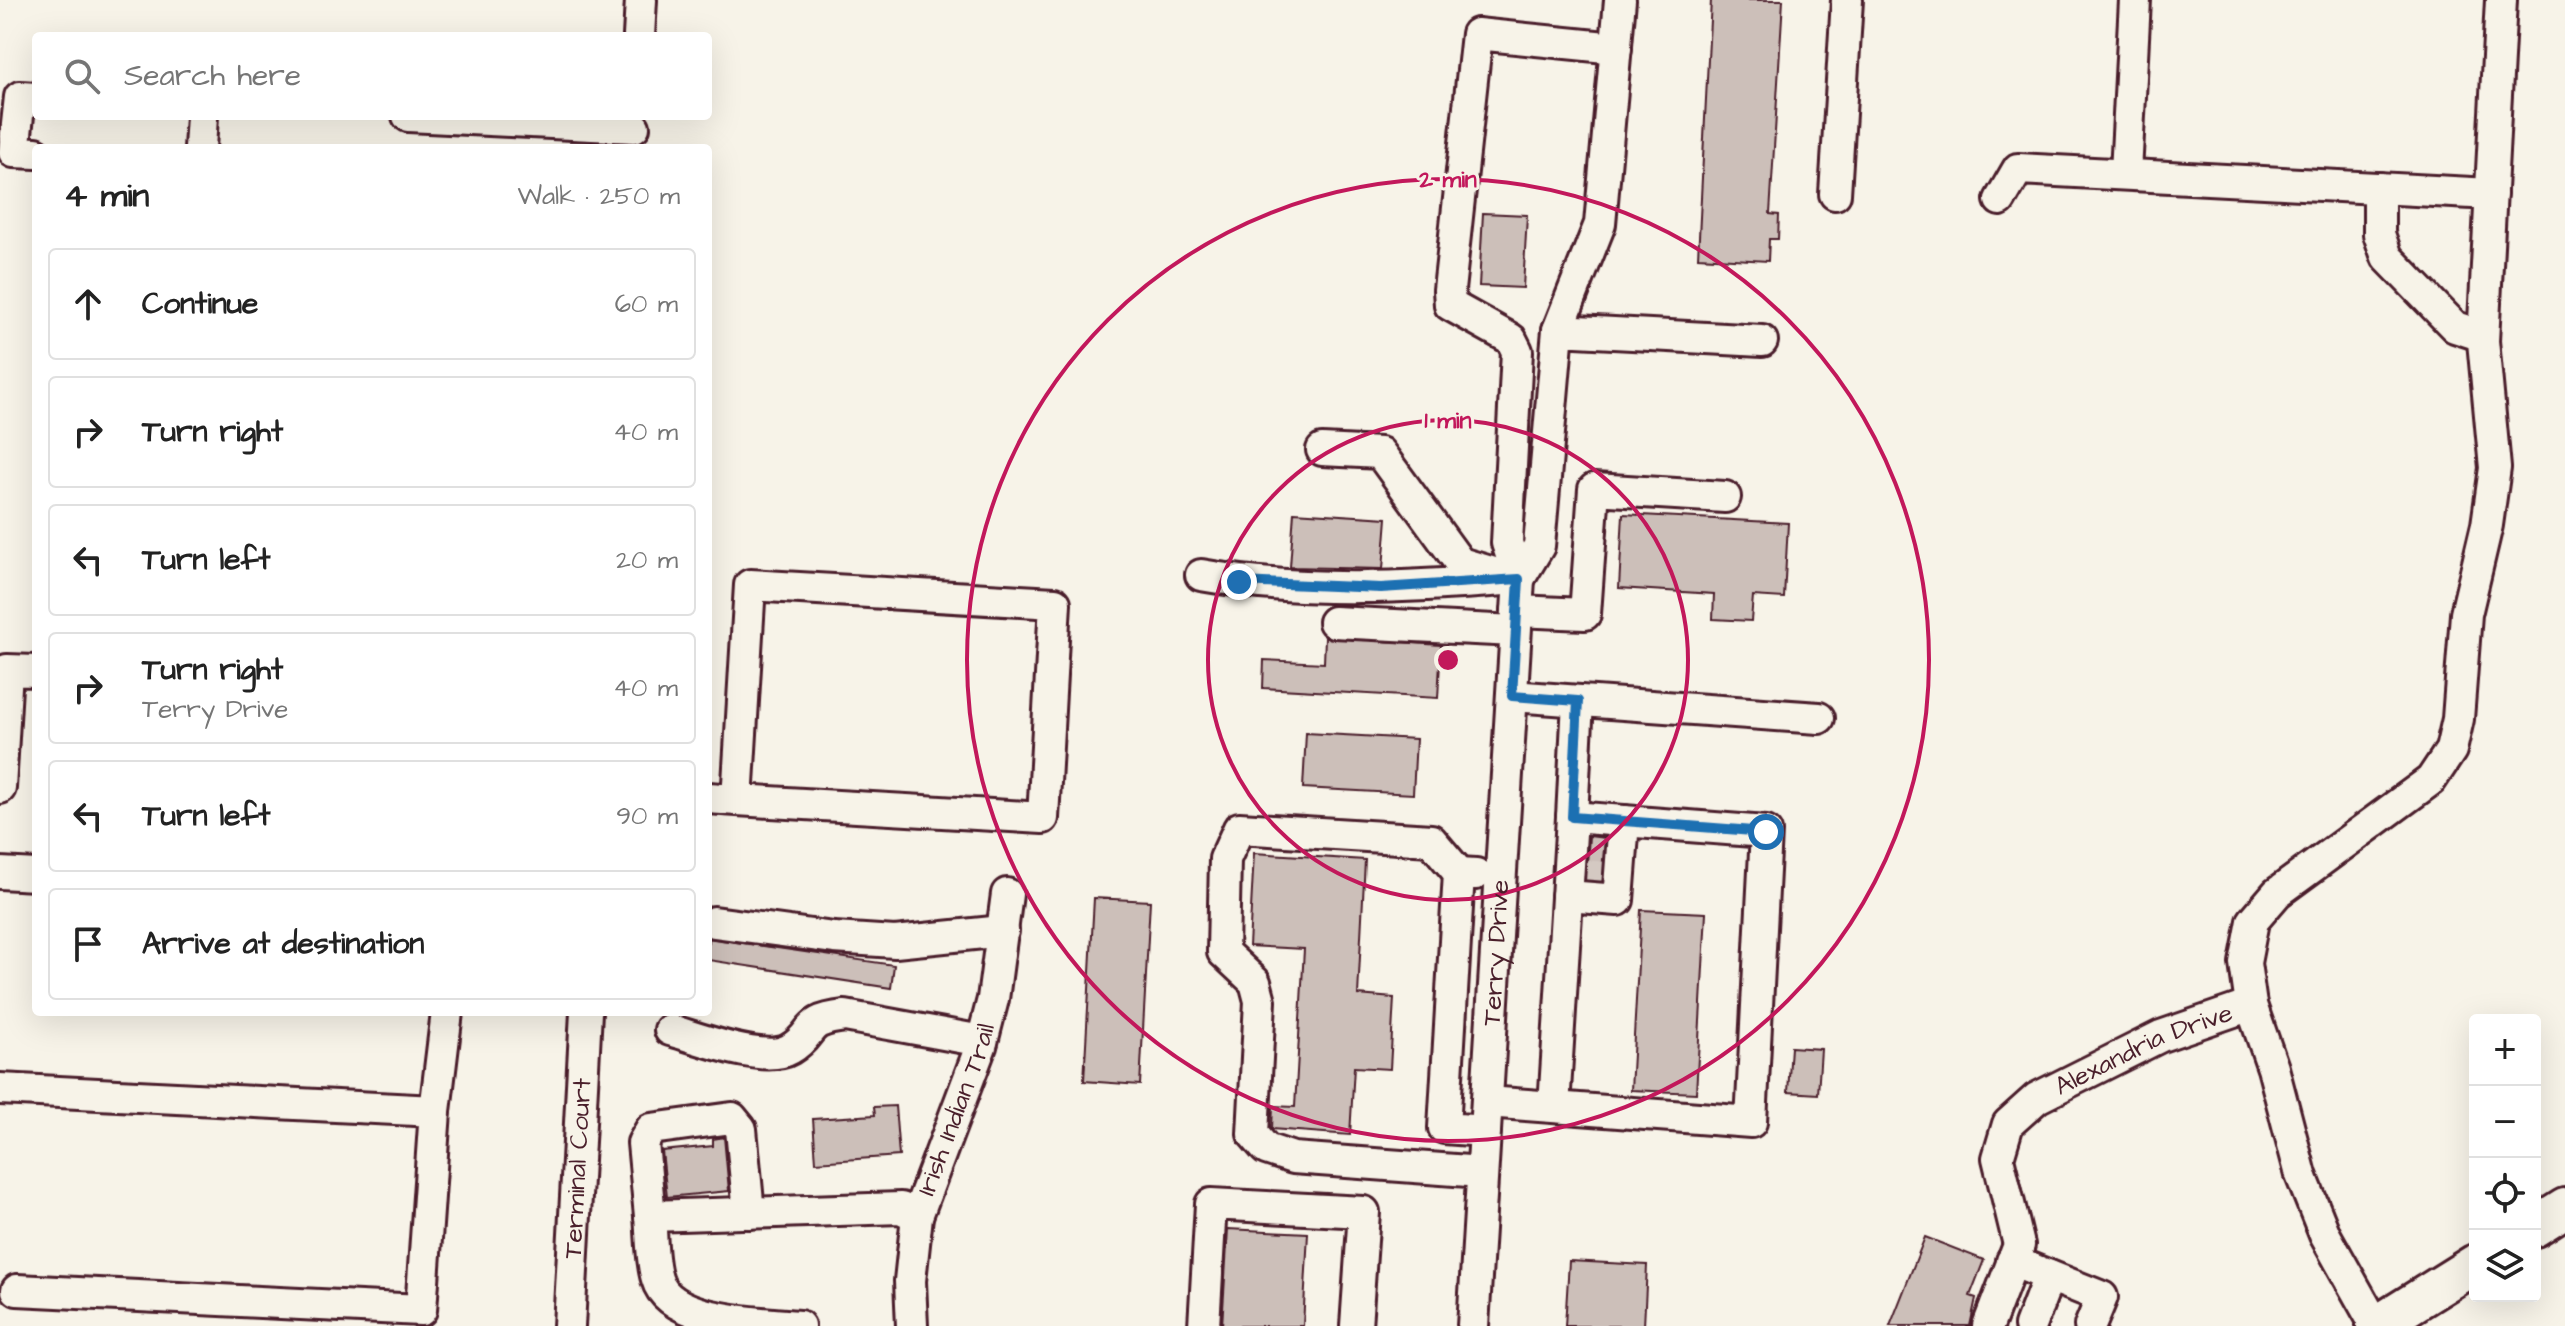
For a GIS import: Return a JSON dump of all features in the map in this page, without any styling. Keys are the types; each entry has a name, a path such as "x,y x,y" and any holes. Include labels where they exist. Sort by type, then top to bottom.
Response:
{"main road":[{"path":"2541,1223 2565,1208"},
{"path":"2376,1326 2469,1268"}],"street":[{"path":"639,32 641,0"},
{"path":"1519,579 1539,546 1558,330 1600,224 1620,0"},
{"path":"1835,194 1847,0"},
{"path":"2126,173 2135,0"},
{"path":"2251,1005 2245,963 2253,921 2277,893 2431,780 2451,750 2458,719 2466,614 2487,525 2495,468 2483,336 2501,0"},
{"path":"1519,579 1507,543 1517,351 1511,339 1450,305 1449,290 1477,34 1616,48"},
{"path":"32,98 20,97 14,152 32,153"},
{"path":"200,144 202,120"},
{"path":"473,120 634,130"},
{"path":"2000,200 2018,169 2491,194"},
{"path":"2379,188 2379,234 2387,257 2455,327 2483,336"},
{"path":"1558,330 1762,341"},
{"path":"1322,450 1380,453 1460,563 1519,579"},
{"path":"1334,622 1516,621 1585,614 1594,489 1725,497"},
{"path":"1201,575 1311,588 1381,588 1519,579"},
{"name":"Terry Drive","path":"1473,1326 1519,579"},
{"path":"750,585 1055,603 1043,818 723,799 750,585"},
{"path":"0,788 7,670 32,671"},
{"path":"1512,696 1819,718"},
{"path":"1578,701 1572,817 1592,869"},
{"path":"1482,1172 1293,1158 1266,1149 1253,1134 1260,1001 1255,982 1223,952 1225,859 1239,828 1431,840 1459,873 1444,1128 1486,1116 1554,1107 1751,1122 1766,832 1572,817"},
{"path":"1554,1107 1592,869 1624,821"},
{"path":"0,873 32,875"},
{"path":"1459,873 1501,876"},
{"name":"Irish Indian Trail","path":"912,1326 910,1281 917,1216 982,1041 993,999 1007,894"},
{"path":"714,922 895,942 1003,931"},
{"name":"Alexandria Drive","path":"1988,1326 2019,1245 1998,1158 2008,1124 2037,1098 2161,1036 2251,1005 2273,1068 2301,1175 2325,1235 2376,1326"},
{"path":"17,1290 421,1310 435,1111 447,1016"},
{"name":"Terminal Court","path":"569,1326 586,1016"},
{"path":"670,1030 764,1055 789,1050 807,1029 823,1018 845,1016 982,1041"},
{"path":"0,1089 435,1111"},
{"path":"749,1213 741,1129 732,1118 651,1129 643,1143 650,1216 657,1281 669,1300 712,1317 799,1326"},
{"path":"1204,1326 1211,1204 1364,1212 1356,1326"},
{"path":"650,1216 901,1208 917,1216"},
{"path":"2012,1261 2102,1297 2090,1326"},
{"path":"2030,1326 2049,1276"}],"building":[{"path":"1711,0 1783,0 1770,214 1779,215 1778,239 1769,239 1768,261 1698,257"},
{"path":"1483,213 1527,215 1523,288 1479,286"},
{"path":"1294,512 1387,518 1383,569 1290,567"},
{"path":"1623,514 1788,523 1784,598 1753,596 1751,621 1713,619 1714,594 1619,588"},
{"path":"1325,637 1441,645 1438,698 1263,688 1264,660 1324,663"},
{"path":"1306,733 1416,739 1413,794 1303,788"},
{"path":"1589,836 1605,838 1601,881 1586,879"},
{"path":"1254,853 1365,860 1358,995 1394,998 1390,1069 1354,1067 1350,1135 1272,1129 1273,1106 1295,1107 1304,949 1249,946"},
{"path":"1094,898 1150,901 1140,1085 1084,1081"},
{"path":"1641,910 1706,913 1696,1093 1631,1090"},
{"path":"712,939 894,965 891,988 712,961"},
{"path":"1791,1047 1821,1049 1818,1094 1788,1092"},
{"path":"895,1106 899,1156 816,1162 813,1119 875,1115 874,1107"},
{"path":"724,1137 729,1191 667,1197 662,1151 713,1146 713,1139"},
{"path":"1228,1229 1308,1233 1303,1326 1222,1326"},
{"path":"1925,1237 1984,1260 1970,1296 1976,1298 1970,1326 1890,1326"},
{"path":"1569,1261 1647,1265 1644,1326 1565,1326"}],"tunnel":[{"path":"1581,875 1607,877"}],"route":[{"path":"1239,582 1311,588 1381,588 1519,579 1512,696 1578,701 1572,817 1766,832"}]}
